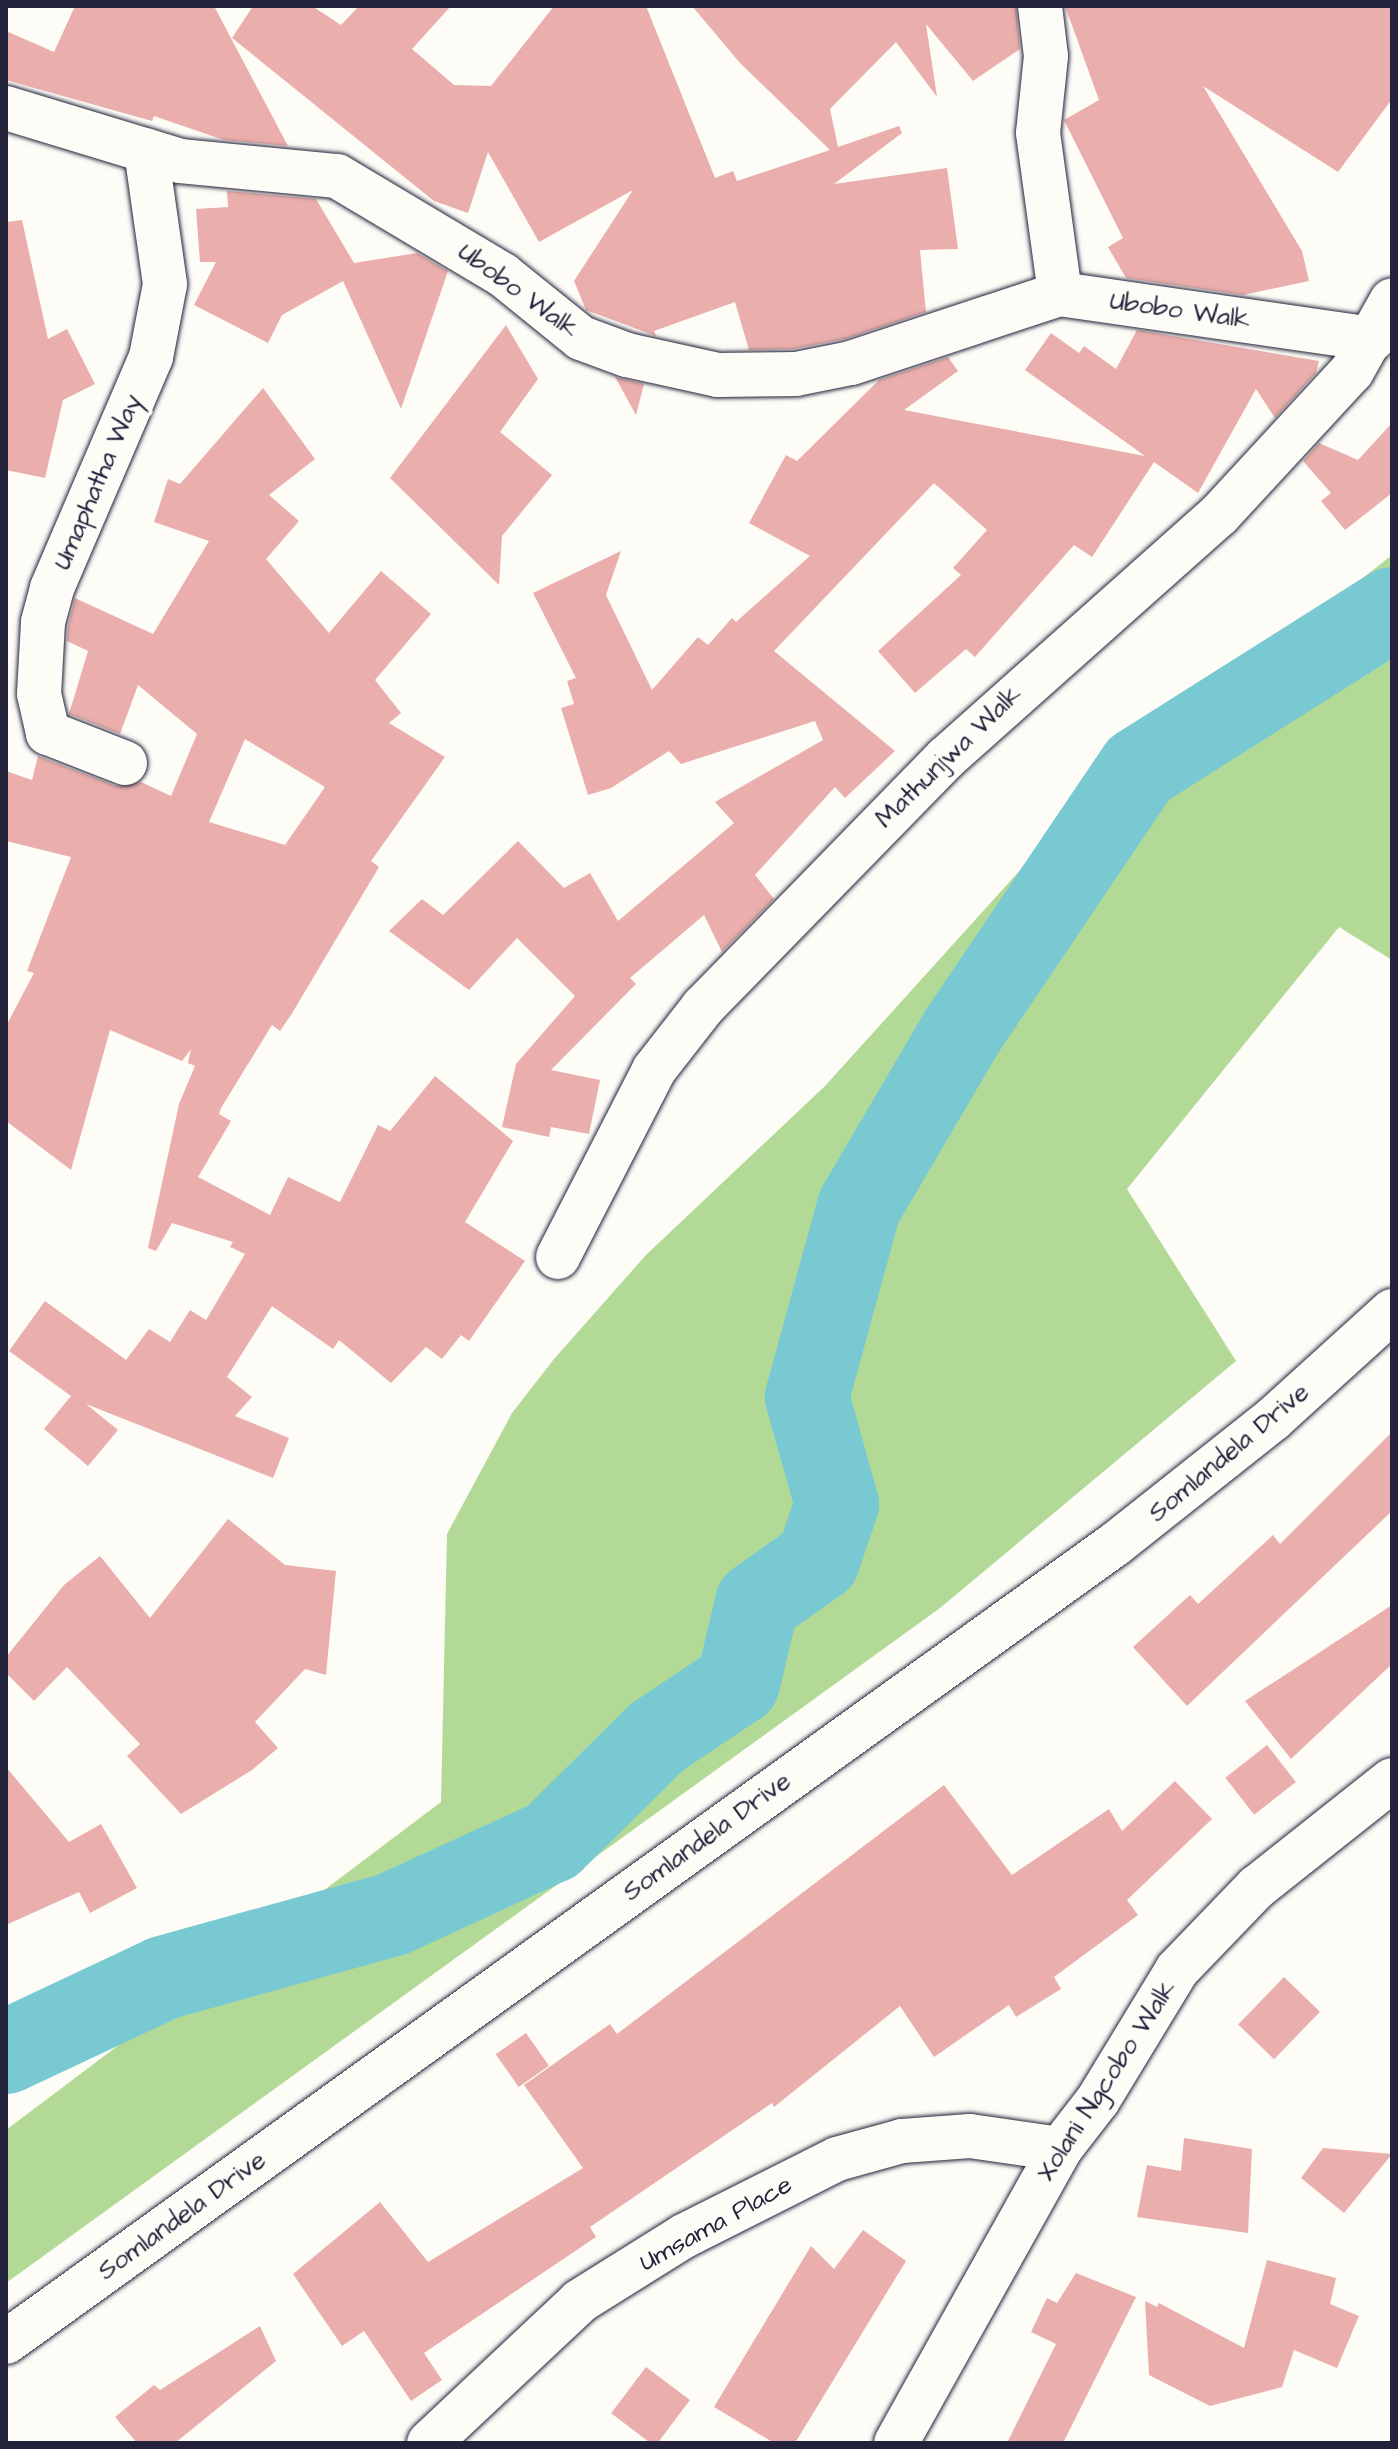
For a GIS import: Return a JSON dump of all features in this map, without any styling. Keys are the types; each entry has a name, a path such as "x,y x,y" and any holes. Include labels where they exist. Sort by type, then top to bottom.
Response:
{"street":[{"path":"1040,6 1046,56 1038,133 1060,294"},
{"name":"Ubobo Walk","path":"6,108 180,161 337,176 503,275 581,338 642,359 718,375 796,374 851,363 1060,294 1373,339"},
{"name":"Umaphatha Way","path":"125,763 48,733 39,694 43,622 52,588 154,343 165,284 146,150"},
{"name":"Mathunjwa Walk","path":"558,1257 654,1070 703,1007 957,748 1219,515 1352,371 1373,339 1392,300"},
{"name":"Somlandela Drive","path":"6,2342 1114,1545 1262,1429 1392,1311"},
{"name":"Xolani Ngcobo Walk","path":"896,2443 1060,2149 1098,2100 1177,1970 1216,1926 1392,1780"},
{"name":"Umsama Place","path":"429,2443 580,2301 684,2236 837,2159 902,2141 970,2136 1060,2149"}],"green space":[{"path":"1392,555 1392,960 1339,927 1127,1189 1236,1361 940,1608 6,2283 6,2130 441,1802 447,1534 512,1413 554,1359 646,1255 825,1086 1088,795"}],"building":[{"path":"75,6 214,6 288,146 224,140 154,116 152,121 6,80 6,31 54,52"},
{"path":"253,6 312,6 341,25 359,6 451,6 412,49 454,85 491,86 554,6 646,6 715,178 733,171 737,181 830,150 740,63 692,6 1016,6 1020,49 973,81 926,24 937,97 896,42 830,109 838,147 899,126 902,133 834,184 947,168 958,249 920,250 926,312 845,339 793,349 749,350 735,302 654,331 656,336 586,310 574,281 633,190 539,242 488,152 468,213 434,201 232,38"},
{"path":"1065,6 1392,6 1392,99 1338,172 1203,86 1302,251 1309,281 1243,295 1126,278 1108,247 1123,238 1064,120 1099,100"},
{"path":"227,191 316,199 354,263 417,253 448,271 401,409 343,281 282,315 268,343 194,305 216,262 200,262 196,209 228,207"},
{"path":"22,220 48,339 67,329 95,384 63,400 45,478 6,470 6,222"},
{"path":"506,325 538,379 500,432 552,475 502,536 499,585 390,478"},
{"path":"1137,330 1319,361 1316,373 1275,418 1256,389 1198,493 1154,462 1092,557 1074,545 975,657 966,649 915,693 878,651 961,575 953,568 987,530 934,483 774,651 895,751 845,798 835,787 755,875 774,899 722,952 704,915 630,978 636,984 551,1070 600,1080 589,1134 551,1127 549,1137 502,1127 516,1064 575,996 517,938 469,990 389,931 422,899 443,915 518,841 564,888 590,873 618,921 734,823 715,802 823,740 815,721 681,764 669,751 611,788 588,795 561,708 574,704 567,681 576,678 533,593 621,551 606,595 652,690 698,637 708,645 732,618 736,622 810,556 749,523 786,455 797,461 879,380 948,357 958,371 904,410 1145,456 1025,370 1051,333 1079,353 1084,346 1116,369"},
{"path":"615,377 644,384 636,415"},
{"path":"263,388 315,459 269,495 299,521 266,559 329,633 381,571 431,614 375,680 401,713 389,723 445,757 371,861 379,867 291,1015 280,1031 272,1025 221,1108 219,1114 231,1121 198,1177 270,1215 288,1177 340,1202 378,1125 390,1131 435,1076 513,1141 465,1222 525,1261 469,1341 461,1335 442,1359 426,1347 391,1383 339,1340 333,1349 272,1306 227,1377 252,1397 235,1416 289,1438 273,1478 86,1404 118,1430 88,1466 44,1429 71,1396 9,1351 45,1301 126,1360 149,1329 170,1342 190,1310 206,1320 245,1254 230,1247 233,1242 172,1223 156,1251 148,1248 179,1104 195,1066 188,1063 191,1049 182,1061 110,1030 71,1170 6,1121 6,1026 34,973 27,971 71,857 6,841 6,771 32,780 38,756 116,786 141,782 171,796 197,734 138,685 120,734 69,714 88,651 67,641 75,598 153,634 209,541 154,522 168,479 180,484","holes":["245,739 325,787 285,845 209,822"]},
{"path":"1392,423 1392,493 1345,530 1321,501 1331,493 1303,461 1319,443 1358,460"},
{"path":"1392,1432 1392,1511 1187,1706 1133,1647 1190,1595 1198,1604 1273,1535 1280,1544"},
{"path":"228,1519 285,1565 336,1571 326,1675 305,1669 255,1722 278,1748 252,1770 181,1814 127,1756 140,1744 67,1667 34,1701 6,1673 6,1657 64,1585 100,1556 150,1618"},
{"path":"1392,1605 1392,1664 1291,1759 1245,1701"},
{"path":"1267,1745 1296,1782 1254,1815 1225,1778"},
{"path":"6,1767 69,1842 101,1824 137,1888 90,1913 79,1892 6,1925"},
{"path":"1175,1781 1212,1819 1127,1900 1138,1915 1054,1977 1061,1989 1016,2017 1009,2005 934,2057 900,2006 774,2107 772,2103 590,2227 596,2237 424,2353 442,2380 411,2401 364,2331 342,2346 293,2274 380,2202 428,2262 583,2168 524,2085 610,2024 617,2034 944,1785 1012,1875 1109,1809 1122,1831"},
{"path":"1284,1977 1320,2012 1274,2059 1238,2024"},
{"path":"526,2033 549,2066 519,2087 496,2054"},
{"path":"1184,2138 1252,2149 1248,2233 1137,2217 1147,2165 1181,2171"},
{"path":"1323,2148 1392,2154 1344,2213 1301,2178"},
{"path":"863,2230 906,2261 795,2443 774,2443 714,2407 811,2246 834,2269"},
{"path":"1267,2260 1336,2278 1330,2304 1359,2316 1337,2368 1294,2350 1282,2387 1210,2406 1149,2375 1145,2301 1157,2307 1159,2303 1244,2348"},
{"path":"1076,2273 1136,2297 1063,2443 1007,2443 1056,2344 1031,2332 1047,2298 1057,2303"},
{"path":"260,2326 276,2361 175,2443 137,2443 115,2417 154,2385 160,2390"},
{"path":"646,2367 690,2400 658,2443 650,2443 611,2413"}],"waterway":[{"path":"6,2052 163,1978 393,1914 552,1841 657,1737 738,1683 757,1603 818,1560 837,1504 807,1397 859,1207 961,1033 1139,769 1392,609"}]}
